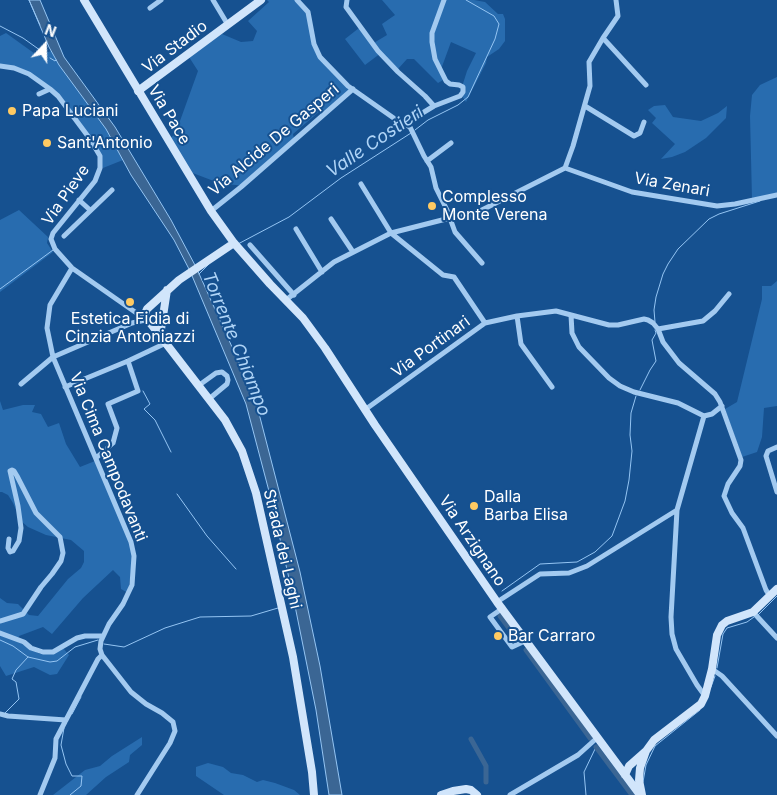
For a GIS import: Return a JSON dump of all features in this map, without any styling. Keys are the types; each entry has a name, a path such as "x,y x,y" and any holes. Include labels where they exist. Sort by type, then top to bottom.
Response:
{"street":[{"name":"Via Pace","path":"84,0 210,211 234,243 286,300"},
{"path":"150,8 161,0"},
{"name":"Via Stadio","path":"213,0 228,25"},
{"name":"Via Stadio","path":"138,91 262,0"},
{"path":"297,0 308,12 317,51 353,89 395,119 408,125 432,170 436,188 455,232 482,263"},
{"path":"347,0 346,7 378,51 434,106"},
{"path":"408,125 434,106 460,96 463,92 463,87 446,81 435,59 432,33 444,0"},
{"path":"286,300 334,262 391,233 450,218 472,216 565,168 590,86 589,62 618,16 616,0"},
{"path":"604,38 646,84"},
{"name":"Via Pieve","path":"0,66 14,68 29,74 50,88 90,139 100,156 100,168 95,181 53,232 51,239 55,249 72,268"},
{"path":"39,94 50,88"},
{"name":"Via Alcide De Gasperi","path":"210,211 248,181 353,89"},
{"path":"585,106 634,136 640,133 644,127 644,122"},
{"path":"428,161 451,143"},
{"name":"Via Zenari","path":"565,168 632,192 717,206 777,195"},
{"path":"360,184 391,233 443,275 454,277 485,323"},
{"path":"64,236 112,190"},
{"path":"79,200 90,210"},
{"path":"331,219 353,252"},
{"path":"296,229 322,272"},
{"path":"148,316 167,290 188,273 234,243"},
{"path":"250,245 294,295"},
{"path":"72,268 136,314 148,316"},
{"name":"Via Cima Campodavanti","path":"72,268 50,305 47,328 53,357 131,542 134,556 132,585 123,604 103,636 100,649 102,655"},
{"path":"160,336 167,290"},
{"path":"729,294 715,311 703,321 658,329 663,342 679,362 715,394 722,406 741,460 740,466 728,484 724,496 732,513 743,528 766,590 770,596"},
{"name":"Via Arzignano","path":"286,300 304,318 500,605 641,795"},
{"path":"20,384 53,357 148,316 159,307 163,316"},
{"path":"129,308 148,316 158,324 163,316"},
{"name":"Via Portinari","path":"366,409 485,323 517,316 556,311 609,325 618,325 644,318 653,323 658,329"},
{"path":"132,323 136,318 136,314"},
{"path":"571,315 572,332 579,347 609,378 620,386 634,392 678,403 704,416 712,414 722,406"},
{"name":"Strada dei Laghi","path":"148,316 160,336 225,420 242,451 256,493 294,664 314,795"},
{"path":"517,316 521,344 552,387"},
{"path":"65,387 166,343"},
{"path":"96,458 113,443 117,428 108,404 138,391 128,361"},
{"path":"198,386 216,373 222,372 227,376 227,384 209,399"},
{"path":"704,416 677,510 671,617 672,634 676,649 705,696"},
{"path":"777,447 768,451 766,456 777,492"},
{"path":"0,621 23,614 61,561 63,553 60,537 36,513 18,476 12,470 10,471 21,528 19,541 13,551 10,552 8,548 9,539"},
{"path":"526,640 512,647 490,617 500,605 540,574 569,573 587,566 677,510"},
{"path":"625,775 632,763 646,751 654,740 701,704 712,669 717,635 722,624 753,612 777,588"},
{"path":"753,612 777,638"},
{"path":"0,633 43,652 53,652 77,638 103,636"},
{"path":"40,795 54,758 56,739 98,659 102,655 131,692 173,722 175,731 170,743 137,795"},
{"path":"712,669 722,676 777,736"},
{"path":"0,714 66,720"},
{"path":"510,795 578,755 598,737"},
{"path":"641,795 640,768 646,751"},
{"path":"611,755 623,762 632,763"},
{"path":"625,775 635,773 640,768"},
{"path":"441,795 466,789 471,790 477,795"}],"shaded area":[{"path":"29,0 40,0 64,57 115,127 171,220 196,267 255,398 300,572 320,666 342,795 329,795 316,710 293,596 270,495 246,404 190,271 174,240 131,175 106,129 59,65 49,47"},
{"path":"267,0 298,0 308,12 319,54 352,90 321,117 320,111 293,134 294,139 244,186 219,183 190,172 170,139 176,132 198,71 189,57 222,34 241,42 253,41 257,31 248,21 269,2"},
{"path":"382,0 474,0 485,2 498,14 503,14 505,19 505,41 499,49 487,57 486,63 466,102 460,93 467,71 476,53 451,42 440,72 443,80 438,83 414,59 407,59 398,69 381,53 365,65 345,39 359,28 372,44 387,35 382,24 395,15"},
{"path":"6,33 38,56 51,51 59,65 106,129 123,160 98,170 97,149 62,102 34,75 0,66 0,36"},
{"path":"777,77 777,196 752,199 750,116 752,95 760,85"},
{"path":"665,105 673,117 701,121 718,113 727,106 726,118 706,138 685,152 661,159 675,144 652,123 656,118 648,110 654,106"},
{"path":"19,210 48,237 47,243 53,252 0,292 0,220"},
{"path":"777,281 777,406 764,408 762,437 757,452 742,457 725,409 737,402 762,299 762,286 771,286"},
{"path":"0,401 3,410 23,405 35,405 32,412 41,414 48,427 59,423 66,444 80,467 95,461 131,543 133,556 128,593 121,589 120,577 113,570 83,598 52,634 43,627 19,636 17,641 40,654 63,648 69,655 57,674 50,675 34,667 6,676 0,666 0,598 7,603 18,604 29,615 38,616 68,579 81,568 84,562 84,551 71,540 46,535 28,527 21,521 8,495 0,492"},
{"path":"142,737 142,745 130,755 129,762 106,777 86,795 53,795 85,770 100,766"},
{"path":"208,763 223,767 231,773 243,775 257,782 263,780 275,783 294,790 300,795 224,795 196,776 196,767"}],"waterway":[{"name":"Torrente Chiampo","path":"29,0 40,25"},
{"name":"Valle Costieri","path":"415,130 428,120 458,105 468,97 495,39 499,24 494,16 466,0"},
{"path":"0,26 23,38 44,53"},
{"path":"50,58 56,60"},
{"name":"Valle Costieri","path":"238,244 289,217 341,178 411,133"},
{"path":"655,322 656,297 663,274 678,249 709,219 760,201"},
{"path":"0,289 53,250"},
{"name":"Valle Costieri","path":"199,274 209,264"},
{"path":"640,390 656,361 652,340 656,333 655,330"},
{"path":"143,391 150,404 144,409 155,420 171,452"},
{"path":"502,591 540,564 577,562 595,552 612,536 625,501 629,480 632,451 630,435 631,413 636,396"},
{"path":"177,494 207,536 236,569"},
{"path":"758,615 777,596"},
{"path":"104,644 124,647 165,628 200,617 251,616 278,608"},
{"path":"500,616 517,639"},
{"path":"717,668 723,634 727,628 747,622 754,617"},
{"path":"0,640 13,646 28,657 50,662 57,661 75,647 98,640"},
{"path":"526,650 590,738"},
{"path":"5,713 19,699 16,682 12,679 16,670 28,657"},
{"path":"711,687 715,676"},
{"path":"72,714 81,697"},
{"path":"643,782 646,765 655,746 700,710"},
{"path":"64,728 61,745 66,764 72,776 82,776 81,786 70,795"},
{"path":"471,739 486,766 486,782"},
{"path":"586,795 584,772 596,747"},
{"path":"596,747 632,795"}],"place":[{"name":"Papa Luciani","path":"12,111"},
{"name":"Sant'Antonio","path":"47,143"},
{"name":"Complesso Monte Verena","path":"432,206"},
{"name":"Estetica Fidia di Cinzia Antoniazzi","path":"130,302"},
{"name":"Dalla Barba Elisa","path":"474,506"},
{"name":"Bar Carraro","path":"498,636"}]}
